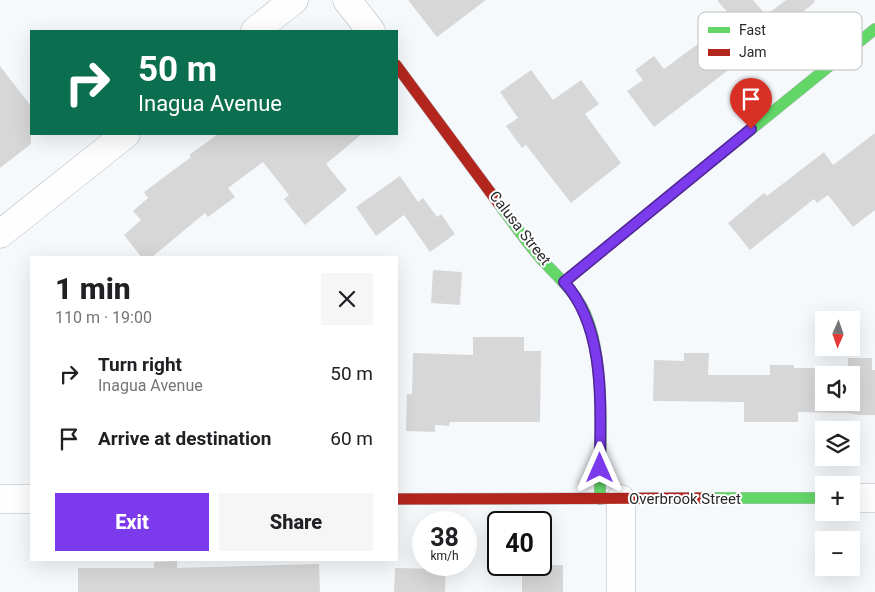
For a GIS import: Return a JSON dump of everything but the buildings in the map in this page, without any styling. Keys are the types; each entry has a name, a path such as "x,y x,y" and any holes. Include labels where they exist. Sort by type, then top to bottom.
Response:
{"street":[{"path":"256,30 294,0"},
{"path":"347,0 369,30"},
{"path":"862,40 875,29"},
{"name":"Calusa Street","path":"398,68 538,254 564,282 587,317 599,385 610,499"},
{"path":"564,282 824,70"},
{"path":"0,234 125,135"},
{"path":"0,498 30,498"},
{"name":"Overbrook Street","path":"398,499 815,498"},
{"path":"860,498 875,498"},
{"path":"610,499 621,592"}],"traffic: fast":[{"path":"862,40 875,29"},
{"path":"680,187 824,70"},
{"path":"499,204 537,254 574,294 590,326 599,374 601,427 600,499"},
{"path":"706,498 815,498"}],"traffic: jam":[{"path":"398,68 499,204"},
{"path":"564,282 680,187"},
{"path":"398,499 706,498"}],"route":[{"path":"600,468 599,385 592,340 587,317 564,282 751,129"}]}
